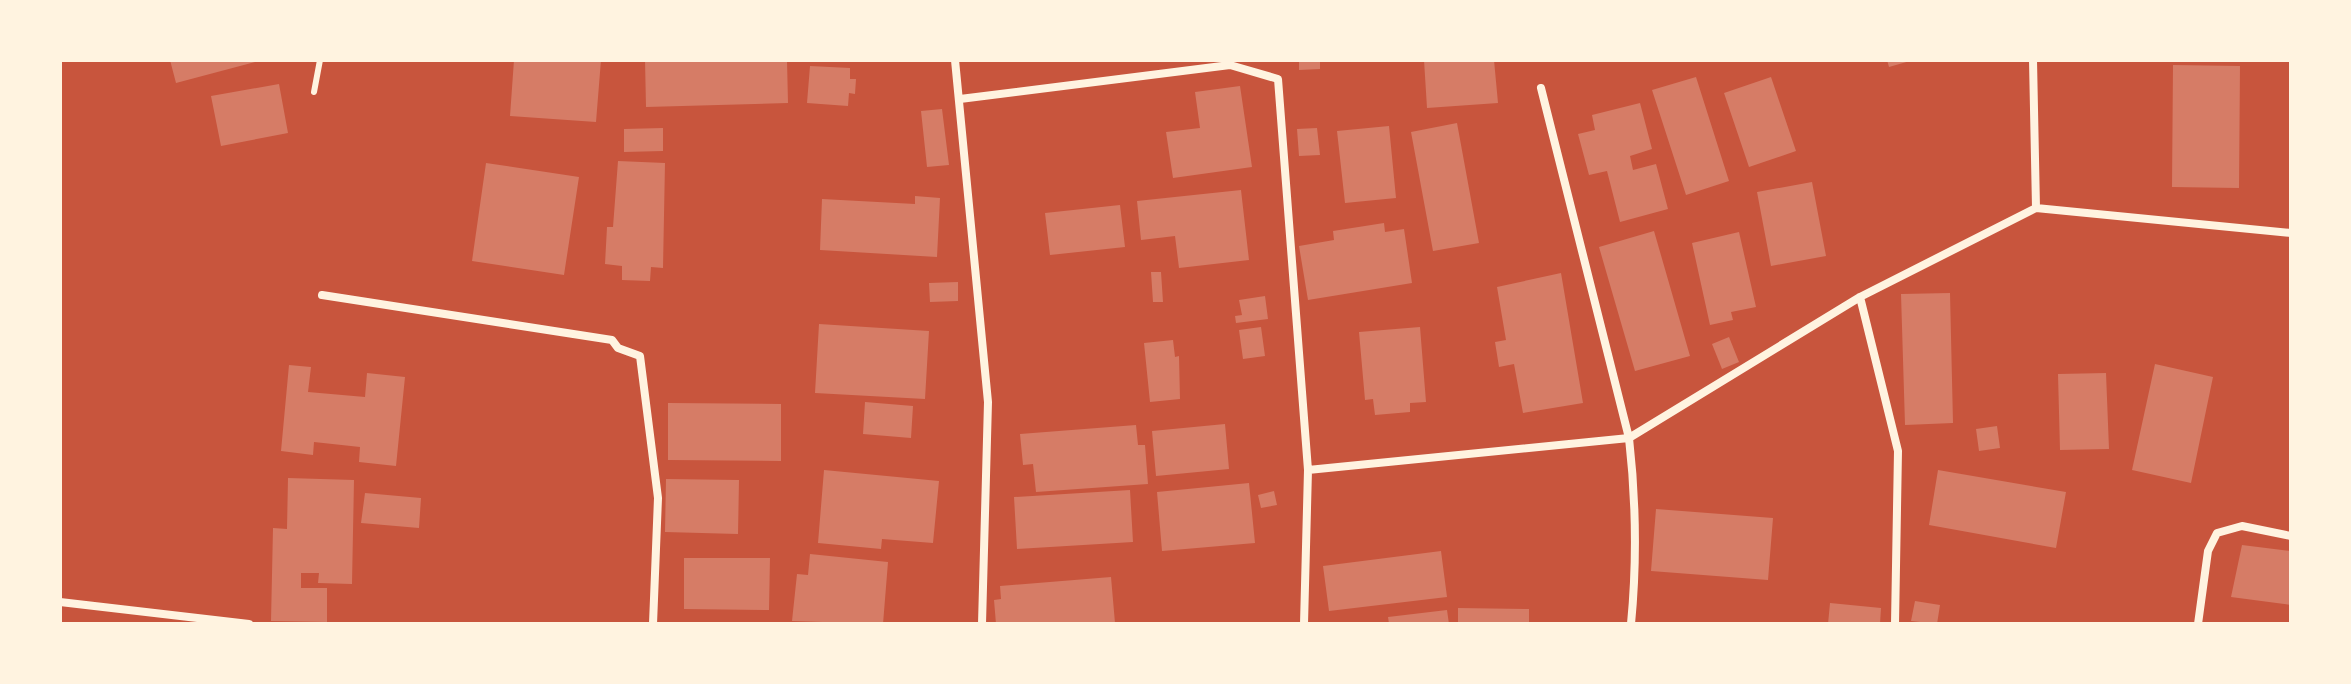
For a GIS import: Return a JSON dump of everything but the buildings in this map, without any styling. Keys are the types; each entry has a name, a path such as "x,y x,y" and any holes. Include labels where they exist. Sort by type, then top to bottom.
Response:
{"street":[{"path":"955,60 988,402 982,624"},
{"path":"2033,60 2036,208"},
{"path":"960,99 1230,65 1278,79 1308,470 1304,624"},
{"path":"1541,88 1629,438 1634,483 1635,576 1631,624"},
{"path":"1308,470 1629,438 1860,297 2036,208 2291,233"},
{"path":"322,295 612,340 618,348 640,356 658,498 653,624"},
{"path":"1860,297 1898,451 1895,624"},
{"path":"2198,624 2208,551 2217,533 2242,526 2291,536"},
{"path":"60,602 249,624"}],"lane":[{"path":"314,92 320,60"}]}
